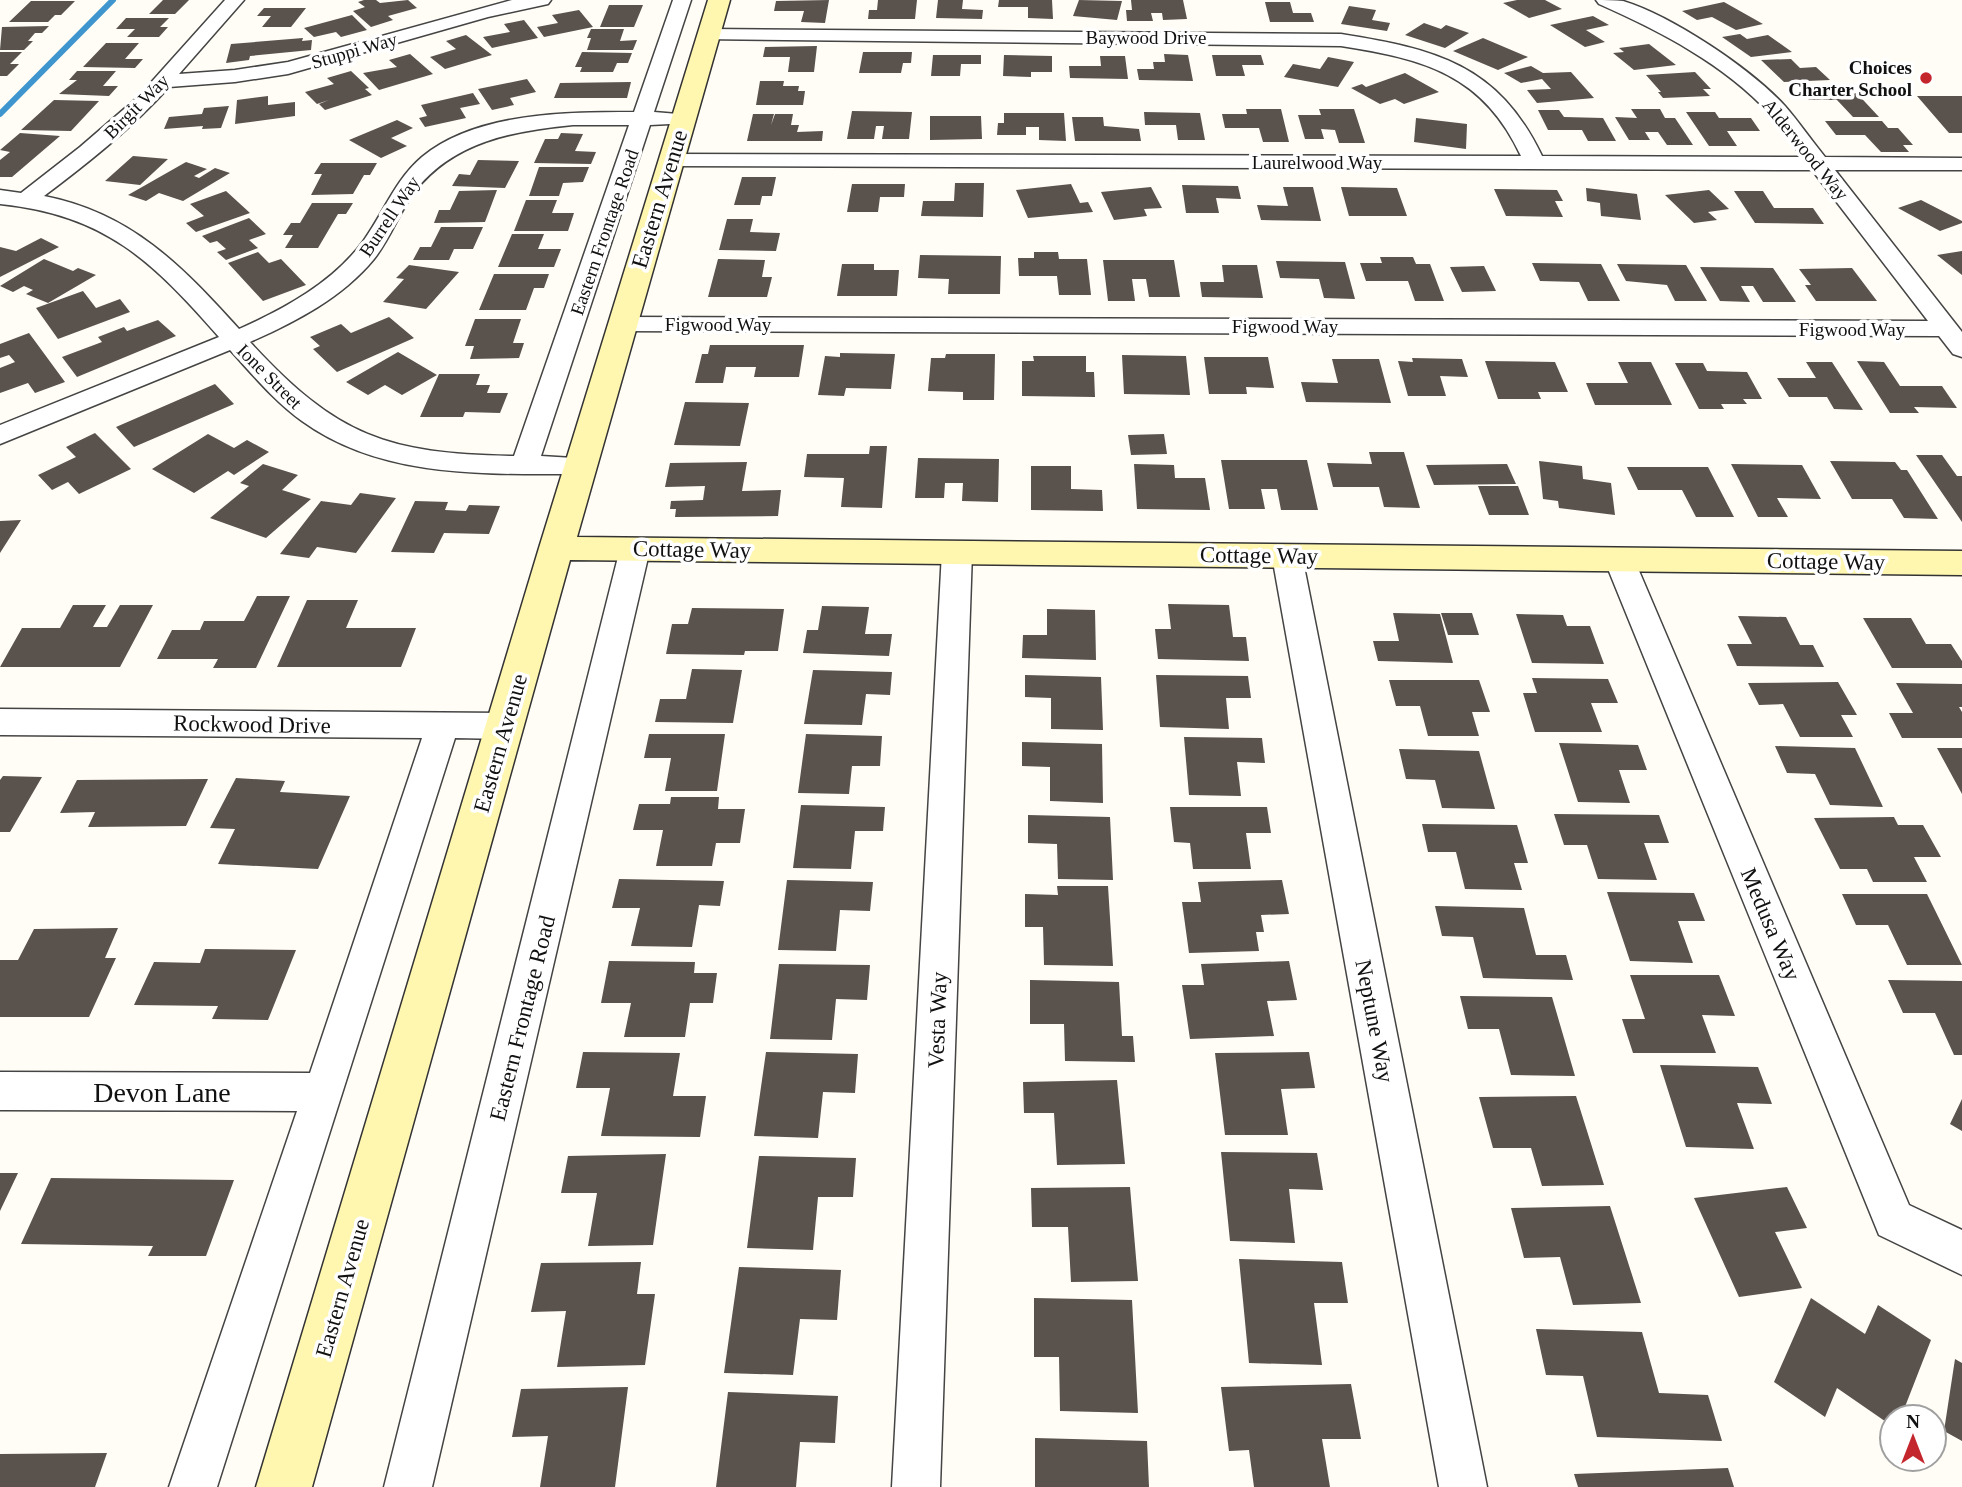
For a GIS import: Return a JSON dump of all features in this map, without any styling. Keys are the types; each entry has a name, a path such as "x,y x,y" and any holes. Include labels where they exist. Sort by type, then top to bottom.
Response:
{"main road":[{"name":"Eastern Avenue","path":"284,1487 580,465 719,0"},
{"name":"Cottage Way","path":"556,548 1961,564"}],"street":[{"name":"Birgit Way","path":"25,200 88,152 163,80 235,0"},
{"name":"Stuppi Way","path":"163,80 215,79 304,65 468,17 542,0"},
{"name":"Eastern Frontage Road","path":"524,464 682,0"},
{"name":"Alderwood Way","path":"1605,0 1670,30 1730,67 1777,110 1954,339"},
{"name":"Baywood Drive","path":"708,35 1310,37 1371,44 1429,60 1476,84 1495,98 1508,113 1535,163"},
{"name":"Burrell Way","path":"0,435 234,340 271,323 334,285 372,245 418,172 457,145 501,129 540,121 683,119"},
{"name":"Laurelwood Way","path":"671,160 1962,164"},
{"name":"Ione Street","path":"0,197 25,200 95,218 132,239 171,271 287,396 309,415 338,432 372,446 412,456 478,464 580,465"},
{"name":"Figwood Way","path":"622,324 1954,339"},
{"name":"Eastern Frontage Road","path":"408,1487 635,549"},
{"name":"Vesta Way","path":"916,1487 957,552"},
{"name":"Neptune Way","path":"1287,556 1463,1487"},
{"name":"Medusa Way","path":"1619,559 1894,1220 1962,1254"},
{"name":"Rockwood Drive","path":"0,722 504,726"},
{"path":"193,1487 442,726"},
{"name":"Devon Lane","path":"0,1091 324,1093"}],"building":[{"path":"163,0 189,0 175,14 149,14"},
{"path":"376,0 380,3 408,0 417,8 388,16 393,20 371,27 353,11 365,7 358,2"},
{"path":"829,0 825,23 801,22 804,11 774,11 776,1"},
{"path":"878,0 917,0 915,19 868,19 869,10 877,10"},
{"path":"938,0 963,0 962,9 983,10 982,19 936,18"},
{"path":"999,0 1052,0 1053,19 1028,18 1028,7 998,7"},
{"path":"1079,0 1122,1 1117,20 1073,16"},
{"path":"1131,0 1183,0 1187,19 1163,20 1162,13 1151,13 1153,21 1127,21 1126,10 1132,10"},
{"path":"1545,0 1562,9 1529,18 1503,3"},
{"path":"31,1 75,1 61,15 55,15 48,22 9,22"},
{"path":"1265,2 1290,2 1293,13 1311,13 1314,22 1270,22"},
{"path":"1724,2 1763,24 1736,30 1712,17 1697,20 1682,11"},
{"path":"609,5 643,5 634,27 600,27"},
{"path":"1349,6 1376,10 1372,20 1390,23 1387,31 1341,24"},
{"path":"264,8 306,8 291,27 262,27 271,16 257,16"},
{"path":"579,10 593,27 544,37 537,27 558,23 552,15"},
{"path":"352,15 367,30 341,37 336,32 314,37 304,28"},
{"path":"1593,16 1609,25 1586,30 1605,42 1585,47 1550,25"},
{"path":"126,18 169,18 160,27 168,27 159,37 127,37 135,29 116,29"},
{"path":"524,20 538,38 492,48 483,37 510,32 504,24"},
{"path":"1424,23 1441,29 1446,25 1469,33 1445,48 1405,35"},
{"path":"49,26 42,33 35,33 28,41 33,41 24,50 0,50 2,27"},
{"path":"591,29 624,29 620,41 637,40 633,50 587,50 591,38 587,38"},
{"path":"1740,34 1747,39 1768,35 1792,52 1751,57 1722,37"},
{"path":"466,35 492,55 445,69 430,57 456,49 446,41"},
{"path":"303,38 302,41 312,40 311,50 250,56 249,60 226,63 231,44"},
{"path":"1483,38 1528,57 1498,70 1453,51"},
{"path":"106,43 139,43 125,59 143,59 135,68 83,67"},
{"path":"1649,44 1676,65 1634,70 1613,53 1624,52 1619,48"},
{"path":"817,46 814,72 788,72 790,57 763,57 765,47"},
{"path":"0,52 22,52 10,64 19,64 7,76 0,76"},
{"path":"582,52 632,53 628,63 617,63 613,72 580,72 582,67 575,67"},
{"path":"863,52 912,52 911,63 903,63 901,73 859,73"},
{"path":"410,54 433,74 379,90 363,73 397,67 389,60"},
{"path":"1164,54 1188,55 1193,81 1139,80 1137,69 1154,69 1153,62 1165,62"},
{"path":"933,55 981,55 981,64 961,64 960,76 931,76"},
{"path":"1004,55 1052,56 1052,72 1031,72 1031,77 1003,76"},
{"path":"1212,55 1261,55 1264,65 1242,65 1245,76 1216,76"},
{"path":"1100,56 1125,56 1128,79 1070,78 1069,66 1101,66"},
{"path":"1328,57 1354,62 1338,87 1284,77 1293,64 1320,69"},
{"path":"1791,59 1800,68 1816,67 1830,80 1784,82 1761,60"},
{"path":"1531,66 1543,73 1571,72 1594,98 1537,103 1527,90 1551,89 1542,79 1521,83 1504,73"},
{"path":"77,71 116,71 103,86 118,86 109,96 59,94 77,80 69,80"},
{"path":"351,71 369,88 365,89 372,95 325,110 319,104 329,100 317,104 305,92 334,84 327,78"},
{"path":"1695,72 1711,89 1703,89 1710,96 1663,98 1646,75"},
{"path":"1405,73 1439,92 1404,104 1395,99 1380,104 1351,88 1362,84 1366,87"},
{"path":"527,79 536,92 510,98 514,105 492,110 478,89"},
{"path":"760,81 784,81 783,86 799,86 798,91 805,91 803,105 756,105"},
{"path":"631,82 627,98 554,98 560,83"},
{"path":"1852,88 1879,117 1853,117 1837,100 1809,100 1799,89"},
{"path":"473,93 480,104 460,108 466,118 425,127 419,118 427,116 421,105"},
{"path":"268,96 268,105 295,102 295,116 235,124 237,100"},
{"path":"1917,96 1962,96 1962,133 1949,133"},
{"path":"54,100 99,101 71,131 21,130"},
{"path":"229,106 221,128 202,129 203,126 164,129 169,117 202,114 204,108"},
{"path":"1246,109 1281,109 1289,142 1263,142 1259,128 1225,128 1222,114 1247,114"},
{"path":"1319,109 1354,109 1365,143 1339,143 1335,130 1321,129 1324,139 1305,139 1298,115 1321,115"},
{"path":"1631,109 1660,109 1665,118 1675,118 1693,145 1667,145 1658,132 1645,132 1650,140 1629,140 1615,117 1637,118"},
{"path":"1538,110 1559,110 1564,117 1603,118 1616,141 1588,141 1582,130 1548,130"},
{"path":"852,111 912,112 909,139 882,139 884,126 876,126 874,139 847,139"},
{"path":"1144,112 1200,113 1205,140 1178,140 1176,125 1145,125"},
{"path":"1686,112 1715,112 1719,118 1751,118 1760,131 1727,131 1737,146 1709,146"},
{"path":"1004,113 1064,113 1066,141 1039,140 1039,127 1026,127 1026,135 997,135 998,123 1004,123"},
{"path":"753,114 774,114 771,125 775,114 793,114 791,125 799,125 797,132 823,131 822,141 747,141"},
{"path":"930,116 981,116 982,139 930,140"},
{"path":"1072,117 1103,117 1104,126 1139,129 1141,141 1075,141"},
{"path":"1416,118 1467,124 1466,149 1414,142"},
{"path":"397,120 413,128 391,138 407,146 381,158 349,140"},
{"path":"1825,121 1882,121 1888,128 1898,128 1913,145 1903,145 1909,152 1881,152 1865,135 1836,135"},
{"path":"20,133 60,136 12,177 0,177 0,160 10,152 0,150"},
{"path":"561,133 583,134 575,151 596,152 591,164 534,163 545,139 558,139"},
{"path":"133,156 168,159 140,185 105,181"},
{"path":"478,160 519,161 505,188 452,186 459,174 470,175"},
{"path":"186,162 207,169 194,176 199,178 215,168 230,173 183,201 159,193 146,201 128,195"},
{"path":"321,163 377,163 370,175 364,175 353,194 311,195 322,174 314,174"},
{"path":"539,167 589,167 583,182 563,183 559,196 529,196"},
{"path":"742,177 776,177 772,196 762,196 760,205 734,205"},
{"path":"955,183 984,183 983,217 921,216 923,201 954,201"},
{"path":"852,184 905,184 904,197 880,197 878,212 847,212"},
{"path":"1071,184 1080,203 1088,202 1093,212 1028,218 1016,190"},
{"path":"1182,185 1238,186 1241,199 1216,198 1219,213 1186,213"},
{"path":"1151,187 1162,208 1144,209 1147,216 1114,220 1101,192"},
{"path":"1283,187 1313,187 1321,221 1261,220 1257,205 1288,206"},
{"path":"1341,187 1397,188 1407,216 1349,216"},
{"path":"1586,188 1637,194 1641,220 1601,216 1600,203 1587,201"},
{"path":"1494,189 1557,190 1563,201 1555,201 1563,217 1506,216"},
{"path":"497,190 485,222 434,223 439,210 450,210 459,191"},
{"path":"1709,190 1729,209 1708,212 1717,220 1694,223 1665,195"},
{"path":"226,191 250,213 196,232 186,223 204,216 190,204"},
{"path":"1734,191 1763,191 1774,208 1813,208 1824,224 1755,223"},
{"path":"526,200 557,200 552,213 574,213 568,231 514,231"},
{"path":"1921,200 1962,223 1940,231 1898,208"},
{"path":"312,203 353,203 346,214 338,214 318,248 285,248 293,235 283,235 291,223 300,223"},
{"path":"249,218 266,234 249,240 258,248 226,260 217,252 226,249 217,241 210,243 202,236"},
{"path":"727,219 753,219 750,232 780,233 776,251 719,250"},
{"path":"441,227 483,227 473,249 454,249 449,260 413,260 420,247 431,247"},
{"path":"512,234 544,234 538,249 561,249 554,267 498,267"},
{"path":"41,238 59,247 0,277 0,247 16,251"},
{"path":"1962,251 1962,275 1937,255"},
{"path":"258,252 269,263 281,259 306,285 263,301 228,263"},
{"path":"1034,252 1058,252 1059,259 1087,259 1091,295 1059,295 1057,276 1019,276 1018,258 1034,258"},
{"path":"920,255 1001,256 1000,294 948,294 949,279 918,278"},
{"path":"1380,257 1413,257 1416,264 1430,264 1444,301 1415,301 1408,281 1366,281 1360,263 1382,263"},
{"path":"44,259 73,271 78,268 96,275 48,303 26,294 33,290 24,286 13,292 0,286"},
{"path":"718,259 765,260 762,277 772,277 767,297 708,297"},
{"path":"1103,260 1174,260 1180,297 1149,297 1146,279 1132,279 1135,301 1108,301"},
{"path":"1276,261 1345,262 1355,299 1324,298 1319,279 1280,278"},
{"path":"1532,263 1601,264 1620,301 1588,301 1579,282 1540,281"},
{"path":"842,264 874,264 874,270 899,270 897,296 837,296"},
{"path":"1617,264 1686,265 1707,301 1675,301 1667,285 1626,281"},
{"path":"409,265 459,272 426,309 383,302 404,279 396,278"},
{"path":"1222,265 1257,265 1263,298 1202,297 1200,282 1224,282"},
{"path":"1484,266 1496,291 1462,292 1450,267"},
{"path":"1700,267 1773,268 1796,302 1763,302 1753,286 1741,286 1750,302 1720,301"},
{"path":"1852,268 1877,301 1816,301 1805,285 1811,285 1799,269"},
{"path":"494,274 549,274 544,288 534,288 526,310 479,310"},
{"path":"83,291 96,308 120,299 130,312 58,339 36,308"},
{"path":"389,317 414,338 337,372 313,349 320,346 310,337 341,324 351,333"},
{"path":"475,319 521,319 513,343 524,343 519,358 470,359 474,346 465,346"},
{"path":"158,320 176,336 77,377 62,357 102,342 98,337 124,327 127,331"},
{"path":"29,333 65,382 35,393 28,383 0,393 0,368 15,362 9,355 0,358 0,344"},
{"path":"710,345 804,345 799,377 754,377 756,367 726,367 723,383 695,383 702,354 708,354"},
{"path":"398,352 437,375 402,395 385,385 368,395 346,382"},
{"path":"840,353 895,354 891,389 846,388 844,396 818,395 825,356 840,357"},
{"path":"946,354 995,354 994,400 963,400 963,392 928,391 931,358 945,358"},
{"path":"1122,355 1186,356 1190,395 1124,394"},
{"path":"1033,356 1086,356 1086,372 1094,372 1095,397 1022,396 1022,361 1034,361"},
{"path":"1204,357 1268,357 1274,388 1246,387 1247,394 1209,394"},
{"path":"1412,358 1462,359 1468,377 1440,376 1446,396 1408,396 1398,361 1413,362"},
{"path":"1332,359 1379,359 1391,403 1306,402 1301,382 1338,383"},
{"path":"1485,361 1555,362 1568,392 1538,392 1541,399 1498,399"},
{"path":"1857,361 1884,362 1900,386 1942,386 1957,408 1914,407 1919,413 1890,413"},
{"path":"1618,362 1651,362 1672,405 1595,405 1586,383 1628,383"},
{"path":"1806,362 1832,362 1863,410 1834,409 1827,397 1789,397 1777,378 1816,378"},
{"path":"1675,363 1703,363 1707,371 1747,372 1762,399 1743,399 1747,404 1721,404 1724,409 1699,409"},
{"path":"439,374 480,374 476,385 490,385 487,393 508,393 500,413 465,412 463,417 420,417"},
{"path":"215,384 234,404 134,447 116,427"},
{"path":"685,402 749,403 740,446 674,445"},
{"path":"95,433 131,469 79,494 68,482 52,490 38,475 76,457 66,447"},
{"path":"208,434 234,448 247,440 269,452 234,475 228,471 194,493 152,469"},
{"path":"1164,434 1167,454 1131,455 1128,435"},
{"path":"870,446 887,446 882,508 841,507 844,478 804,477 807,454 869,454"},
{"path":"1369,452 1404,452 1420,508 1384,507 1379,487 1333,487 1327,463 1372,464"},
{"path":"1916,455 1942,455 1957,476 1962,476 1962,522"},
{"path":"918,458 999,459 998,502 962,501 963,483 945,483 944,498 915,498"},
{"path":"1221,460 1307,460 1318,510 1281,510 1277,489 1261,489 1265,509 1229,509"},
{"path":"1539,461 1582,466 1583,479 1611,483 1615,515 1559,508 1558,501 1543,499"},
{"path":"1830,461 1895,462 1901,470 1907,470 1938,519 1904,518 1892,499 1852,499"},
{"path":"747,462 742,491 781,490 778,516 675,517 676,509 670,509 671,501 703,500 705,486 665,487 670,463"},
{"path":"263,464 298,475 282,490 311,499 266,538 210,518 249,486 240,483"},
{"path":"1134,464 1174,465 1175,478 1205,478 1210,510 1137,509"},
{"path":"1507,464 1516,484 1434,485 1426,465"},
{"path":"1731,464 1802,465 1821,499 1777,498 1788,517 1758,517"},
{"path":"1031,466 1071,466 1071,489 1102,490 1103,511 1031,510"},
{"path":"1627,467 1708,467 1734,517 1696,517 1682,490 1638,490"},
{"path":"1478,486 1518,486 1529,515 1489,515"},
{"path":"360,493 396,498 356,553 317,547 309,558 280,554 321,501 351,505"},
{"path":"415,501 448,502 445,510 466,511 469,505 500,506 489,534 444,533 434,553 391,552"},
{"path":"21,520 0,553 0,521"},
{"path":"257,596 290,596 256,668 213,668 218,659 157,659 172,630 200,630 204,621 244,621"},
{"path":"307,600 358,600 346,628 416,628 401,667 277,667"},
{"path":"1168,604 1229,605 1233,637 1246,637 1249,661 1158,659 1155,629 1171,629"},
{"path":"73,605 106,605 93,627 107,627 120,605 153,605 120,667 0,667 22,628 60,628"},
{"path":"822,606 869,607 865,634 892,634 889,656 803,653 807,630 818,630"},
{"path":"692,608 784,609 778,651 745,651 744,655 666,654 672,624 688,624"},
{"path":"1047,609 1095,610 1096,660 1022,658 1023,635 1047,635"},
{"path":"1393,613 1440,614 1453,663 1378,661 1373,641 1399,641"},
{"path":"1441,613 1472,613 1479,635 1448,635"},
{"path":"1516,614 1563,615 1567,626 1590,626 1604,664 1532,663"},
{"path":"1738,616 1786,617 1800,645 1813,645 1824,667 1737,666 1727,644 1752,644"},
{"path":"1863,618 1911,618 1926,644 1951,644 1962,661 1962,668 1892,668"},
{"path":"692,669 742,670 733,723 655,722 660,699 686,699"},
{"path":"813,670 892,672 890,695 866,694 862,725 804,724"},
{"path":"1025,675 1101,677 1103,730 1051,729 1051,698 1025,697"},
{"path":"1156,675 1248,676 1251,698 1226,698 1229,729 1160,727"},
{"path":"1532,678 1608,679 1618,703 1591,703 1602,732 1535,732 1523,693 1537,693"},
{"path":"1389,680 1479,680 1490,712 1472,712 1479,736 1428,736 1420,706 1396,706"},
{"path":"1838,682 1857,715 1841,715 1853,737 1800,737 1783,704 1759,705 1748,683"},
{"path":"1896,683 1962,684 1962,707 1959,707 1962,712 1962,738 1902,738 1889,713 1913,713"},
{"path":"649,734 725,734 717,791 665,791 671,758 644,758"},
{"path":"806,734 882,736 880,766 852,766 849,794 798,793"},
{"path":"1184,737 1262,738 1265,763 1237,762 1241,796 1189,795"},
{"path":"1022,742 1102,744 1103,803 1050,801 1050,767 1022,766"},
{"path":"1559,743 1638,745 1647,770 1619,770 1630,803 1578,802"},
{"path":"1775,746 1855,748 1883,807 1830,805 1815,774 1787,773"},
{"path":"1937,748 1962,748 1962,794"},
{"path":"1399,749 1479,751 1495,809 1442,808 1435,780 1406,779"},
{"path":"3,776 42,777 10,832 0,832 0,780"},
{"path":"236,778 285,781 280,792 350,796 318,869 218,864 235,829 210,828"},
{"path":"208,779 186,826 88,827 95,812 60,813 77,780"},
{"path":"671,797 719,797 718,809 745,809 740,843 716,843 712,866 656,866 663,830 633,830 639,804 670,804"},
{"path":"801,805 885,807 883,831 855,831 851,869 793,868"},
{"path":"1170,807 1267,807 1271,833 1246,833 1251,869 1193,869 1190,843 1174,842"},
{"path":"1554,814 1659,815 1669,843 1644,843 1657,880 1598,879 1587,845 1564,845"},
{"path":"1028,815 1110,817 1113,880 1058,879 1057,844 1028,843"},
{"path":"1894,817 1898,825 1923,825 1941,857 1914,857 1927,882 1873,882 1867,869 1840,869 1814,818"},
{"path":"1422,824 1517,825 1528,863 1514,863 1522,890 1465,889 1456,852 1428,852"},
{"path":"619,879 724,881 720,906 699,905 692,947 631,946 640,908 612,908"},
{"path":"787,880 873,882 870,911 840,910 836,951 778,950"},
{"path":"1282,880 1289,914 1261,915 1264,932 1256,932 1259,951 1189,953 1182,902 1201,902 1198,882"},
{"path":"1057,886 1108,886 1113,966 1044,965 1043,927 1025,927 1025,894 1058,895"},
{"path":"1607,892 1694,893 1705,921 1678,921 1693,963 1630,961"},
{"path":"1842,894 1927,894 1962,965 1907,965 1888,925 1856,925"},
{"path":"1435,906 1524,908 1536,955 1566,955 1573,980 1483,978 1473,937 1442,936"},
{"path":"118,928 105,958 116,958 89,1017 0,1017 0,960 18,960 34,929"},
{"path":"205,949 296,950 268,1020 212,1019 218,1006 134,1005 154,962 200,963"},
{"path":"609,961 695,962 694,973 717,973 713,1003 690,1003 685,1037 624,1037 631,1003 601,1003"},
{"path":"1289,961 1297,1000 1267,1001 1274,1036 1190,1039 1182,985 1204,985 1201,964"},
{"path":"779,964 870,965 867,1000 836,999 832,1040 770,1039"},
{"path":"1630,975 1719,975 1735,1016 1702,1015 1716,1053 1633,1053 1622,1019 1645,1019"},
{"path":"1030,980 1119,982 1122,1036 1133,1036 1135,1062 1065,1061 1064,1024 1030,1024"},
{"path":"1888,980 1962,981 1962,1055 1954,1055 1935,1013 1903,1013"},
{"path":"1460,996 1552,997 1575,1076 1511,1075 1499,1029 1468,1029"},
{"path":"583,1052 680,1053 673,1096 706,1096 700,1137 601,1136 610,1088 576,1088"},
{"path":"766,1052 858,1054 855,1093 823,1092 818,1138 754,1136"},
{"path":"1309,1052 1315,1088 1281,1089 1288,1135 1225,1135 1215,1053"},
{"path":"1660,1065 1758,1067 1772,1104 1737,1103 1754,1149 1686,1147"},
{"path":"1117,1080 1125,1164 1057,1165 1054,1113 1024,1113 1023,1082"},
{"path":"1576,1096 1604,1185 1542,1186 1531,1148 1493,1148 1479,1097"},
{"path":"1962,1099 1962,1131 1950,1124"},
{"path":"1221,1152 1317,1153 1323,1190 1289,1189 1295,1243 1230,1241"},
{"path":"666,1154 653,1245 588,1246 597,1193 561,1193 568,1156"},
{"path":"759,1156 856,1158 853,1197 818,1197 813,1250 747,1248"},
{"path":"0,1173 18,1173 0,1211"},
{"path":"51,1178 234,1180 206,1256 148,1256 153,1246 21,1244"},
{"path":"1130,1187 1138,1281 1071,1282 1068,1227 1032,1227 1031,1188"},
{"path":"1787,1187 1807,1228 1775,1232 1802,1288 1739,1297 1694,1198"},
{"path":"1610,1206 1641,1303 1573,1305 1560,1257 1524,1258 1511,1208"},
{"path":"1239,1259 1342,1262 1348,1303 1314,1303 1322,1365 1249,1363"},
{"path":"641,1262 637,1294 655,1294 645,1365 557,1367 566,1311 531,1312 541,1263"},
{"path":"739,1267 841,1270 837,1320 800,1319 793,1375 724,1373"},
{"path":"1034,1298 1132,1300 1138,1413 1060,1411 1059,1357 1034,1357"},
{"path":"1811,1298 1865,1334 1878,1305 1931,1340 1906,1403 1878,1403 1878,1416 1837,1388 1825,1417 1774,1382"},
{"path":"1536,1329 1642,1332 1659,1393 1708,1395 1722,1441 1597,1437 1583,1376 1546,1375"},
{"path":"1955,1359 1962,1363 1962,1441 1948,1433 1948,1405"},
{"path":"1351,1384 1361,1439 1322,1439 1330,1487 1254,1487 1249,1450 1229,1451 1221,1387"},
{"path":"628,1387 615,1487 540,1487 548,1436 512,1437 521,1389"},
{"path":"728,1392 838,1396 835,1443 800,1442 796,1487 716,1487"},
{"path":"1035,1438 1147,1441 1149,1487 1035,1487"},
{"path":"107,1453 95,1487 0,1487 0,1454"},
{"path":"1728,1468 1734,1487 1578,1487 1574,1474"}],"waterway":[{"path":"0,114 113,0"}],"place":[{"name":"Choices Charter School","path":"1926,78"}]}
